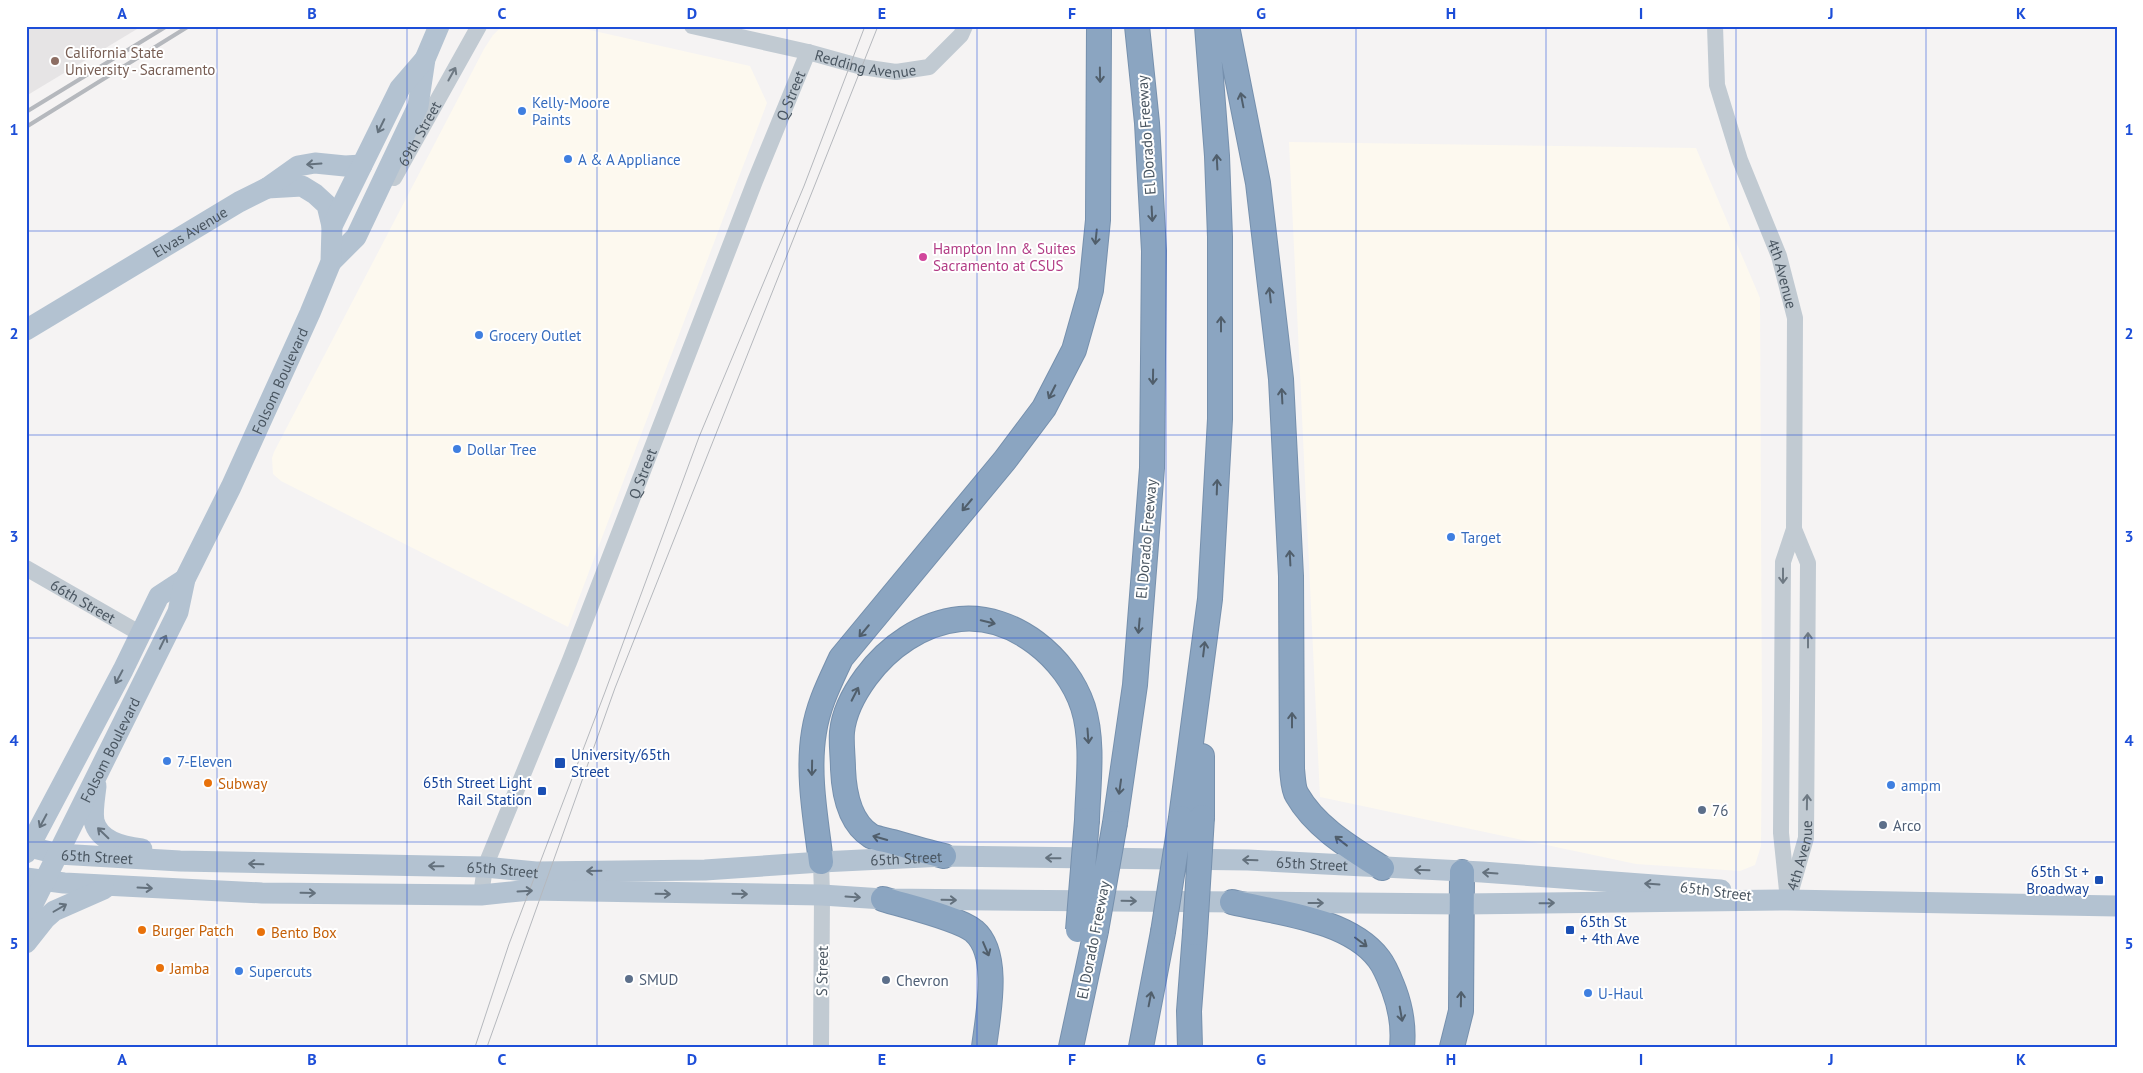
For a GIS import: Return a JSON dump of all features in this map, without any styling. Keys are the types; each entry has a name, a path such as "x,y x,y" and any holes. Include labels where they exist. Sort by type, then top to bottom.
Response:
{"highway":[{"path":"821,862 811,773 814,732 824,694 838,665 1005,460 1044,408 1074,350 1091,290 1098,220 1099,26"},
{"name":"El Dorado Freeway","path":"1071,1047 1087,931 1115,823 1134,685 1152,468 1154,251 1147,124 1137,26"},
{"path":"1190,1047 1189,1019 1195,933 1192,818 1201,675 1210,599 1216,518 1221,325 1217,156 1206,26"},
{"path":"1227,26 1258,183 1281,379 1291,576 1292,769 1296,794 1316,820 1344,843 1382,868"},
{"path":"944,856 872,836 858,823 849,807 844,789 842,730 850,704 858,688 887,652 910,636 935,625 952,620 979,620 1005,626 1030,638 1051,655 1062,668 1076,691 1087,726 1087,931 1067,1047"},
{"path":"1141,1047 1163,932 1192,818"},
{"path":"1452,1047 1460,1011 1462,872"},
{"path":"883,899 961,924 974,932 984,944 990,963 989,1005 984,1047"},
{"path":"1232,902 1317,921 1341,929 1368,948 1380,960 1399,1004 1402,1021 1402,1047"}],"main road":[{"name":"Folsom Boulevard","path":"331,262 356,237 418,106 425,59 439,26"},
{"name":"Folsom Boulevard","path":"26,918 35,880 58,854 178,612 185,579 231,487 310,313 331,262 332,226 400,88 425,59"},
{"name":"Elvas Avenue","path":"26,330 239,202 267,188 298,166 315,163 344,166 362,164"},
{"path":"267,188 302,186 327,205 332,226"},
{"name":"Folsom Boulevard","path":"27,849 141,634 159,596 185,579"},
{"path":"97,777 94,821 103,835 121,847 153,851 180,861"},
{"name":"65th Street","path":"27,849 58,854 180,861 485,867 536,872 705,870 944,856 1248,860 1704,887 1788,900"},
{"name":"65th Street","path":"35,880 262,894 481,895 530,890 822,895 883,899 1463,904 1788,900 2117,906"},
{"path":"26,942 54,910 111,886"}],"street":[{"name":"69th Street","path":"356,237 396,175 479,26"},
{"path":"692,26 808,52"},
{"name":"Redding Avenue","path":"808,52 862,67 896,72 929,67 960,35 965,26"},
{"name":"4th Avenue","path":"1715,26 1717,84 1740,160 1779,256 1795,318 1794,529 1783,562 1781,834 1788,900"},
{"name":"Q Street","path":"481,895 485,867 570,660 755,181 808,52"},
{"name":"4th Avenue","path":"1788,900 1806,838 1808,563 1794,529"},
{"name":"66th Street","path":"26,568 141,634"},
{"name":"S Street","path":"821,862 821,1047"}],"shaded area":[{"name":"California State University - Sacramento","path":"26,26 142,26 26,96"},
{"path":"502,26 572,26 750,66 767,103 568,627 281,481 273,474 272,458 274,452 484,49 493,35"},
{"path":"1289,142 1696,148 1760,298 1761,846 1755,865 1740,871 1636,864 1320,797"}],"tram line":[{"path":"475,1047 509,944 699,437 804,186 865,26"},
{"path":"487,1047 615,688 878,26"}],"railway":[{"path":"26,112 167,26"},
{"path":"26,127 189,26"}],"place":[{"name":"California State University - Sacramento","path":"55,61"},
{"name":"Kelly-Moore Paints","path":"522,111"},
{"name":"A & A Appliance","path":"568,159"},
{"name":"Hampton Inn & Suites Sacramento at CSUS","path":"923,257"},
{"name":"Grocery Outlet","path":"479,335"},
{"name":"Dollar Tree","path":"457,449"},
{"name":"Target","path":"1451,537"},
{"name":"7-Eleven","path":"167,761"},
{"name":"University/65th Street","path":"560,763"},
{"name":"Subway","path":"208,783"},
{"name":"ampm","path":"1891,785"},
{"name":"65th Street Light Rail Station","path":"542,791"},
{"name":"76","path":"1702,810"},
{"name":"Arco","path":"1883,825"},
{"name":"65th St + Broadway","path":"2099,880"},
{"name":"Burger Patch","path":"142,930"},
{"name":"65th St + 4th Ave","path":"1570,930"},
{"name":"Bento Box","path":"261,932"},
{"name":"Jamba","path":"160,968"},
{"name":"Supercuts","path":"239,971"},
{"name":"SMUD","path":"629,979"},
{"name":"Chevron","path":"886,980"},
{"name":"U-Haul","path":"1588,993"}]}
